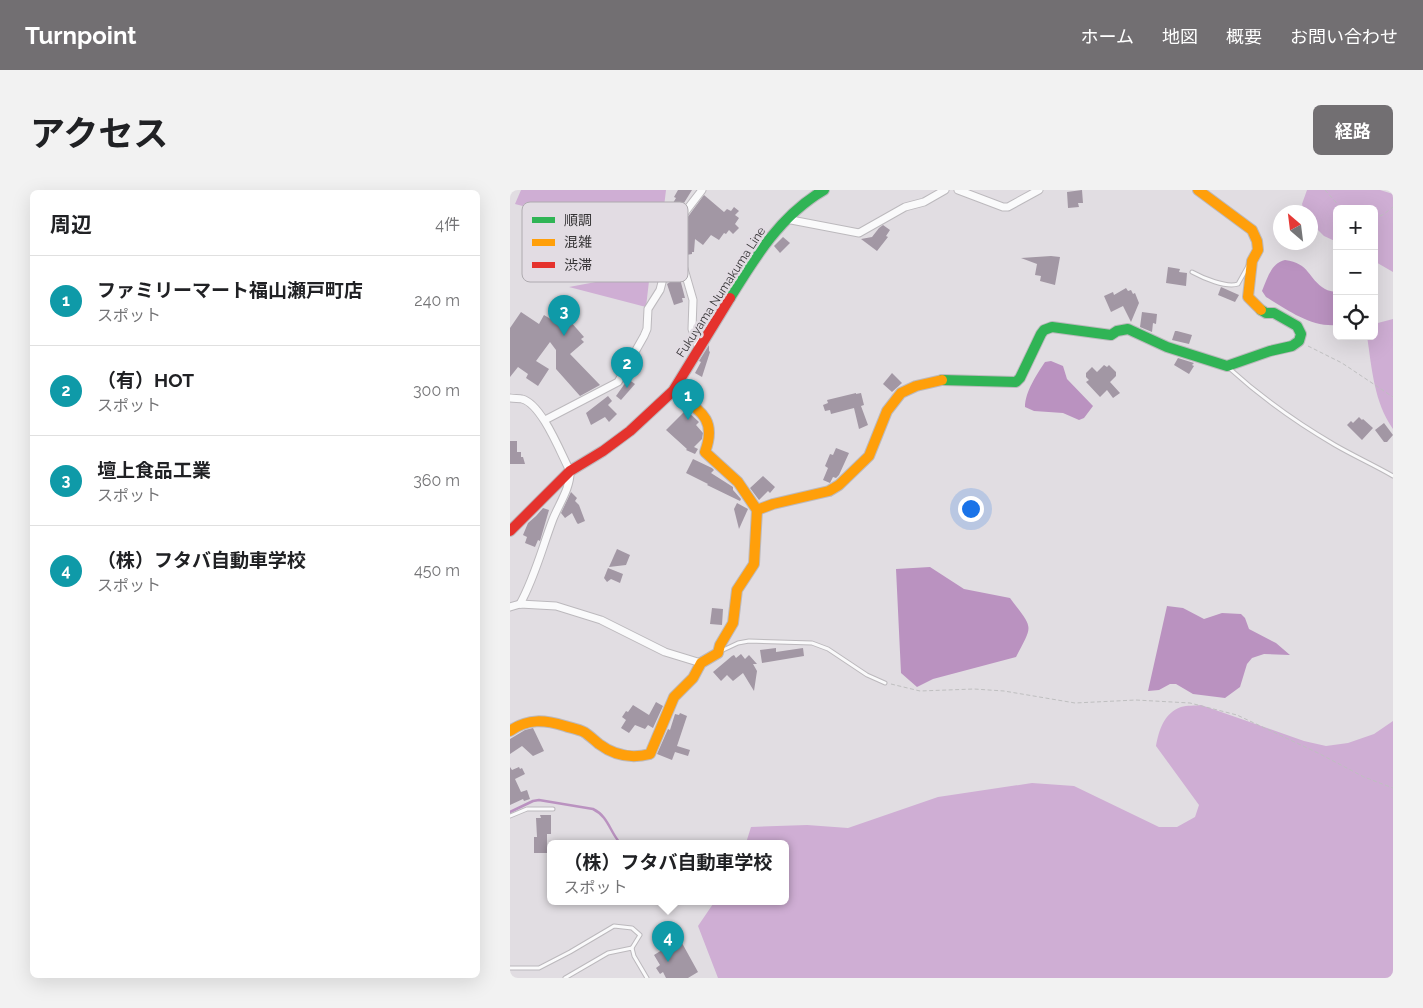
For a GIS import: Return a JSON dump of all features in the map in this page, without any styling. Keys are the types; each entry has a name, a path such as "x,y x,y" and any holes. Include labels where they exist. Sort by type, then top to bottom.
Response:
{"street":[{"path":"688,208 702,190"},
{"name":"Fukuyama Numakuma Line","path":"510,531 570,472 630,431 672,391 758,254 786,219 807,200 824,190"},
{"path":"786,219 859,233 905,207 924,202 945,190"},
{"path":"958,190 1003,207 1008,207 1039,190"},
{"path":"757,510 829,490 839,484 869,456 886,411 902,393 916,386 937,380 1016,382 1020,378 1041,334 1044,330 1052,327 1111,335 1117,331 1128,329 1167,346 1227,366 1270,351 1292,346 1299,341 1301,334 1297,326 1274,313 1266,313 1256,306 1248,296 1252,261 1258,250 1257,241 1252,230 1198,190"},
{"path":"545,420 618,382 644,336 647,329 648,309 660,290 662,282"},
{"path":"688,282 693,300 692,329 699,348"},
{"path":"510,731 516,726 531,721 546,720 582,731 616,754 636,757 650,754 674,697 693,678 702,663 718,653 720,645 733,622 737,590 754,564 757,510 738,482 705,452 711,434 709,424 705,418 672,391"},
{"path":"510,398 522,399 530,403 545,420 570,472 571,478 554,517 529,589 520,604"},
{"path":"510,607 520,604 556,606 601,620 665,652 702,663"}],"lane":[{"path":"1192,272 1204,278 1233,286 1238,284 1244,270 1252,261"},
{"path":"1227,366 1279,410 1338,446 1393,476"},
{"path":"718,653 738,643 749,641 812,642 828,649 867,675 885,683"},
{"path":"510,816 527,809 553,809"},
{"path":"510,968 539,968 614,926 632,928 640,936 632,948 608,953 565,978"},
{"path":"632,948 634,956 647,978"}],"path":[{"path":"1325,190 1338,205"},
{"path":"1378,217 1393,207"},
{"path":"1299,341 1342,363 1393,397"},
{"path":"885,683 920,691 974,689 1004,691 1075,703 1136,700 1190,703 1245,719 1364,777 1393,788"}],"shaded area":[{"path":"521,190 666,190 665,202 522,202 522,206 515,204"},
{"path":"1307,190 1380,190 1393,194 1393,272 1378,263 1378,205 1333,205 1333,240 1324,236 1318,230 1318,205 1302,204"},
{"path":"1285,260 1299,264 1319,285 1333,292 1333,325 1308,320 1266,297 1262,291 1270,272 1280,262"},
{"path":"596,282 649,282 646,307 569,287"},
{"path":"1393,319 1393,429 1382,408 1372,373 1368,340 1378,340 1378,323"},
{"path":"1051,361 1063,366 1067,379 1093,406 1084,418 1079,420 1063,413 1034,411 1025,407 1029,389 1035,378 1045,362"},
{"path":"930,567 964,589 1010,598 1027,621 1028,626 1026,638 1016,657 933,679 917,687 901,673 896,569"},
{"path":"1167,606 1183,608 1204,619 1222,613 1241,614 1245,618 1249,629 1276,643 1290,655 1264,654 1252,658 1247,664 1240,687 1225,698 1193,694 1176,684 1170,684 1159,690 1148,691"},
{"path":"1201,705 1304,741 1326,746 1348,743 1374,734 1393,721 1393,978 718,978 698,926 712,905 789,905 789,840 747,840 751,827 807,825 848,828 938,797 1032,783 1074,786 1159,827 1177,827 1195,817 1199,805 1156,746 1166,718 1175,710 1186,706"}],"building":[{"path":"678,190 692,190 685,202 674,202 676,198 674,197"},
{"path":"1082,190 1083,203 1078,203 1079,207 1068,208 1067,192"},
{"path":"704,195 724,212 727,209 731,211 734,207 739,211 735,215 739,218 735,224 739,228 733,234 729,230 726,234 724,233 719,240 711,235 703,245 695,239 694,252 688,255 688,217"},
{"path":"883,225 890,230 886,236 888,237 877,251 861,239 872,237"},
{"path":"783,237 790,243 780,253 774,246"},
{"path":"1060,257 1055,285 1040,281 1041,276 1035,275 1037,264 1021,258"},
{"path":"1168,267 1180,269 1179,272 1187,273 1186,286 1166,283"},
{"path":"670,282 681,282 685,298 682,298 683,302 674,305 667,284"},
{"path":"1221,287 1239,295 1235,302 1218,295"},
{"path":"1126,288 1128,291 1131,290 1133,294 1135,293 1139,303 1131,322 1123,306 1111,312 1104,296 1113,292 1114,295"},
{"path":"521,312 539,324 544,315 554,321 557,316 570,321 584,337 581,339 584,342 570,354 600,385 580,396 556,369 556,350 550,342 536,361 549,369 538,386 526,378 528,374 518,367 510,377 510,328"},
{"path":"1142,312 1157,314 1156,324 1153,323 1152,332 1140,327"},
{"path":"1175,331 1192,335 1189,344 1172,340"},
{"path":"709,345 710,352 702,377 695,373 701,362 699,361"},
{"path":"1178,358 1194,363 1189,374 1174,365"},
{"path":"1104,365 1107,367 1109,365 1116,372 1116,376 1110,382 1120,393 1113,398 1107,390 1100,397 1086,382 1089,380 1086,377 1086,373 1092,367 1097,372"},
{"path":"892,373 902,383 892,392 883,384"},
{"path":"628,379 635,384 621,400 616,396"},
{"path":"861,393 864,405 861,406 868,425 859,429 854,408 831,414 830,410 825,411 823,405 828,403 827,400"},
{"path":"608,396 612,401 608,405 617,414 609,422 605,417 591,425 586,413"},
{"path":"686,410 699,422 696,425 703,433 702,439 694,447 698,449 695,454 686,450 666,430"},
{"path":"1359,417 1373,428 1362,440 1347,425 1351,421 1353,423"},
{"path":"1384,423 1393,435 1387,442 1384,442 1375,430"},
{"path":"510,441 517,441 517,452 521,452 521,457 523,457 525,464 510,464"},
{"path":"836,448 849,453 839,475 836,478 833,477 830,483 823,480 828,468 825,466 830,454 833,455"},
{"path":"693,459 712,468 714,470 711,473 733,487 733,490 741,499 740,501 686,473"},
{"path":"763,476 775,487 770,493 768,491 759,500 750,488"},
{"path":"571,492 577,498 575,501 579,505 585,521 578,524 572,513 565,518 561,513"},
{"path":"737,503 748,509 739,529 734,509"},
{"path":"543,508 549,510 540,541 538,540 535,547 525,543 527,537 523,535 528,523"},
{"path":"617,549 630,555 626,565 609,567"},
{"path":"608,568 623,574 620,583 611,579 607,582 604,578"},
{"path":"712,608 723,609 722,625 710,624"},
{"path":"776,648 776,652 803,648 804,656 762,663 760,650"},
{"path":"741,654 745,659 749,655 757,664 753,664 757,671 754,691 743,673 733,681 727,675 721,681 713,672 732,656 734,655 736,658"},
{"path":"656,702 663,706 653,728 648,725 645,729 635,725 629,733 621,728 626,720 622,717 633,705 649,715"},
{"path":"680,713 687,716 677,746 690,750 688,756 675,752 672,760 657,754 668,729 670,730 675,714 679,715"},
{"path":"533,728 544,751 533,756 522,746 510,754 510,739 525,730"},
{"path":"510,767 512,770 519,767 520,769 522,768 525,774 515,779 521,792 527,790 530,799 524,801 523,799 510,805"},
{"path":"540,815 551,815 551,834 547,834 547,853 534,853 534,837 537,837 536,818 541,818"},
{"path":"675,942 677,946 682,943 698,972 688,978 666,978 663,972 660,974 656,968 660,965 654,955"}],"waterway":[{"path":"510,812 539,800 593,809 602,816 618,840"}],"traffic: fast":[{"path":"730,298 759,252 782,224 809,200 824,190"},
{"path":"942,380 1016,382 1020,378 1041,334 1044,330 1052,327 1111,335 1117,331 1128,329 1167,347 1227,366 1270,351 1292,346 1299,341 1301,334 1297,326 1274,313 1266,313 1261,310"}],"traffic: slow":[{"path":"1198,190 1252,230 1257,241 1258,250 1252,261 1248,297 1261,310"},
{"path":"673,391 698,409 703,415 709,430 705,452 738,482 757,510 773,504 829,491 839,485 869,456 887,411 901,393 916,386 942,380"},
{"path":"510,731 530,722 550,722 584,732 599,744 617,754 630,756 650,754 674,697 693,678 701,663 718,653 720,645 733,623 737,590 754,564 757,510"}],"traffic: jam":[{"path":"510,531 570,471 603,451 630,431 673,391 730,298"}],"place":[{"name":"壇上食品工業","path":"564,336"},
{"name":"（有）HOT","path":"627,388"},
{"name":"ファミリーマート福山瀬戸町店","path":"688,420"},
{"name":"（株）フタバ自動車学校","path":"668,962"}]}
